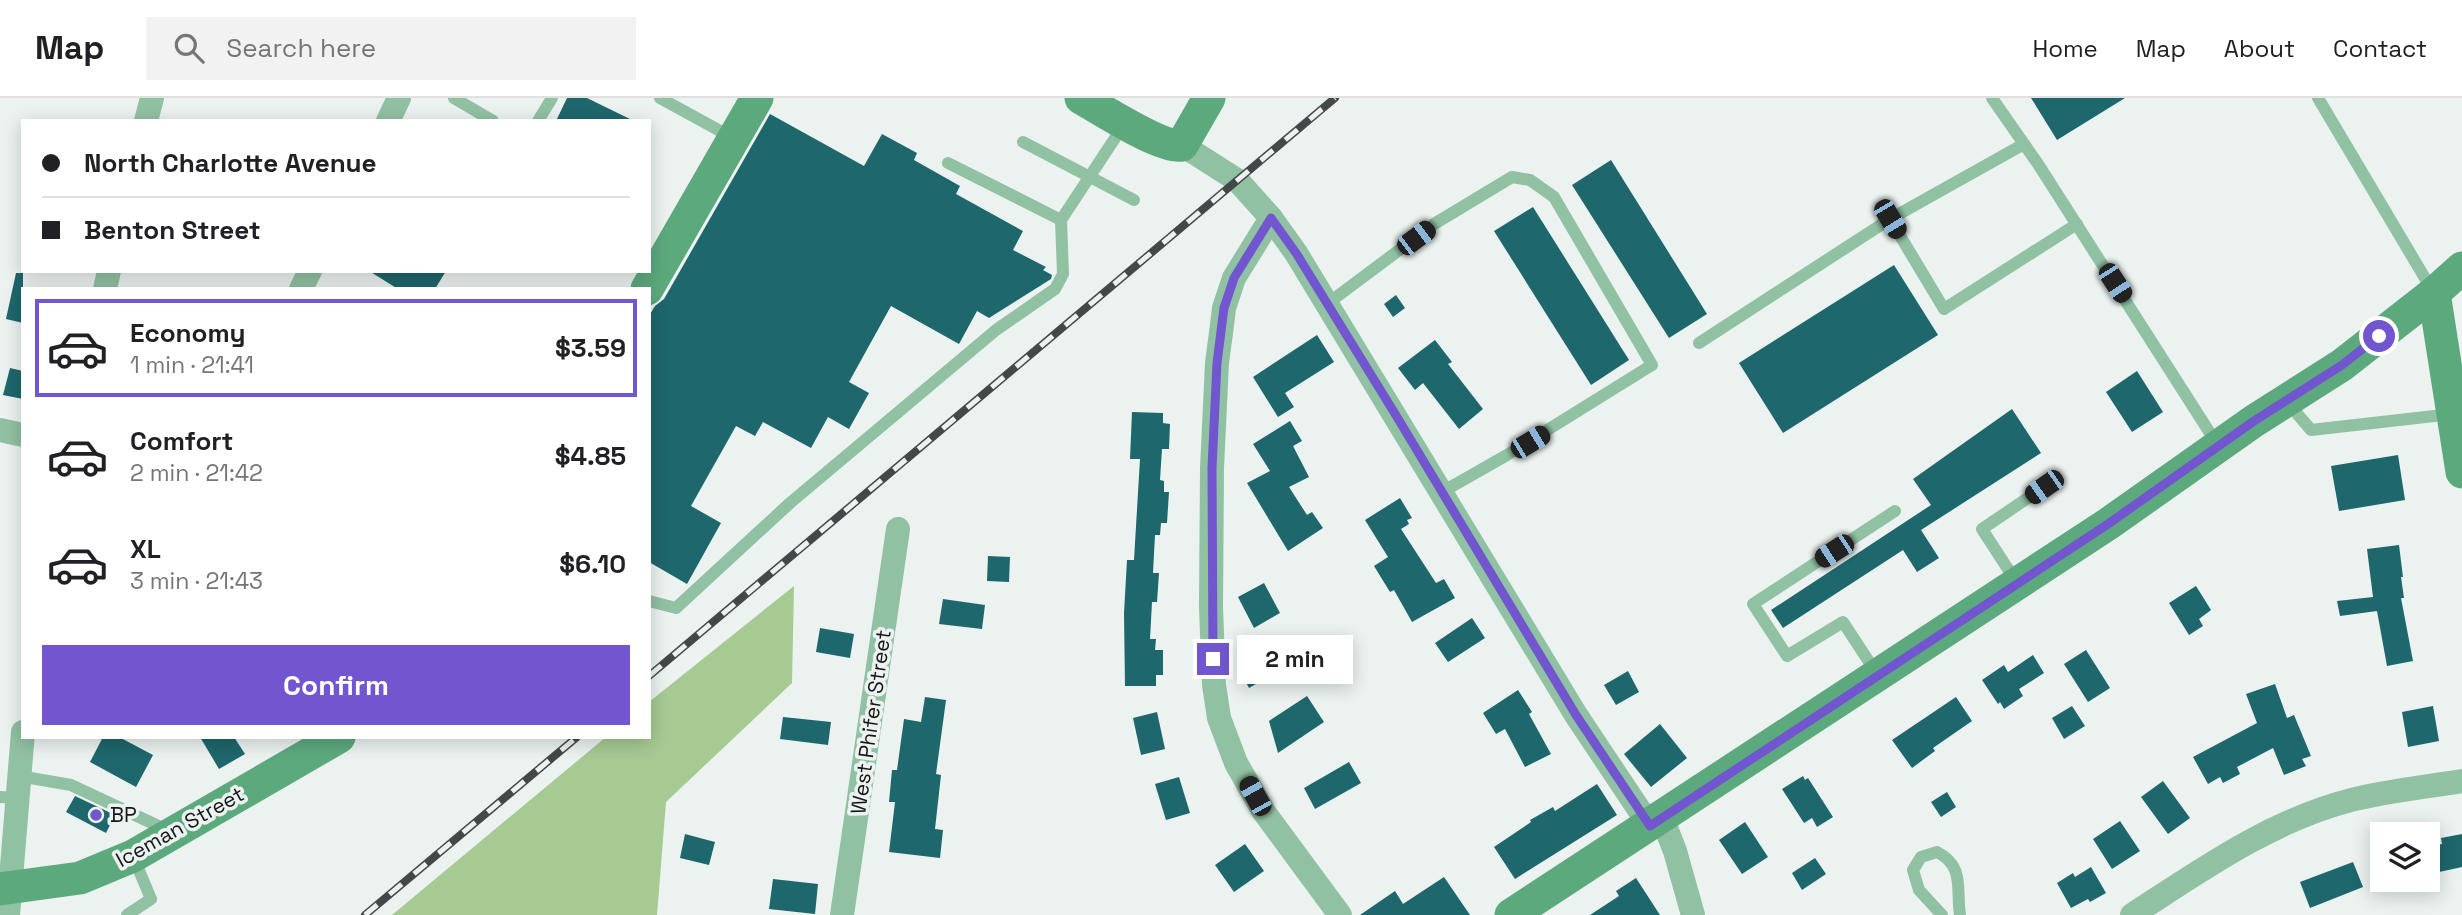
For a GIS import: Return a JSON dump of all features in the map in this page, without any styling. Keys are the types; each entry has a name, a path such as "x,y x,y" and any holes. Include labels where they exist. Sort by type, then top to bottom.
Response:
{"main road":[{"path":"649,287 757,98"},
{"path":"1081,98 1175,146 1182,145 1209,98"},
{"path":"1511,915 2108,524 2219,446 2342,365 2462,268"},
{"path":"2434,293 2462,472"},
{"name":"Iceman Street","path":"6,897 80,878 133,856 336,739"}],"street":[{"path":"147,119 152,98"},
{"path":"389,119 399,98"},
{"path":"1182,145 1237,180 1271,218 1327,304 1576,715 1675,850 1693,915"},
{"path":"1271,218 1234,278 1224,308 1220,337 1212,468 1211,607 1214,685 1219,718 1236,763 1264,812 1340,915"},
{"path":"0,430 21,435"},
{"name":"West Phifer Street","path":"842,915 898,529"},
{"path":"6,897 12,791 22,739"},
{"path":"2132,915 2255,838 2300,818 2350,800 2462,781"}],"lane":[{"path":"454,98 490,119"},
{"path":"539,119 552,98"},
{"path":"660,98 734,138"},
{"path":"1992,98 2077,224 2219,446"},
{"path":"2318,98 2434,293"},
{"path":"651,602 676,608 820,477 996,330 1055,289 1063,274 1061,220 1125,122"},
{"path":"1023,142 1134,201"},
{"path":"1699,343 1890,219 2024,144"},
{"path":"948,163 1061,220"},
{"path":"1327,304 1434,224 1512,177 1530,180 1554,197 1653,365 1530,442 1441,492"},
{"path":"1890,219 1944,309 2077,224"},
{"path":"2286,401 2311,430 2452,414"},
{"path":"2017,583 1982,529 2044,487"},
{"path":"1877,675 1843,622 1787,656 1754,604 1895,511"},
{"path":"12,791 71,785 173,833"},
{"path":"1942,915 1919,890 1913,870 1921,857 1937,852 1950,858 1958,873 1960,915"},
{"path":"127,915 151,899 133,856"}],"green space":[{"path":"794,586 792,683 666,802 657,915 392,915 604,739 651,739 651,700"}],"building":[{"path":"567,98 587,98 630,119 557,119"},
{"path":"2031,98 2125,98 2057,140"},
{"path":"770,114 864,166 882,134 917,153 914,160 960,186 956,194 1023,231 1013,250 1046,267 1043,270 1052,275 1051,279 989,318 977,311 959,344 891,306 849,382 869,393 849,429 828,417 811,448 763,422 755,436 736,426 691,506 721,523 687,584 651,563 651,313 664,299"},
{"path":"1611,160 1707,314 1669,338 1572,185"},
{"path":"1533,207 1629,360 1591,385 1494,231"},
{"path":"1894,265 1938,335 1783,433 1739,363"},
{"path":"16,273 23,273 21,323 6,319"},
{"path":"372,273 445,273 436,287 395,287"},
{"path":"1396,295 1405,308 1393,317 1384,304"},
{"path":"1317,335 1334,362 1285,393 1294,407 1278,417 1253,377"},
{"path":"1435,340 1452,362 1448,364 1483,409 1459,429 1423,383 1415,390 1398,368"},
{"path":"10,368 21,371 21,399 3,395"},
{"path":"2137,371 2163,412 2132,432 2106,392"},
{"path":"2012,409 2041,453 1921,530 1939,558 1917,572 1903,550 1783,628 1771,610 1931,505 1913,479"},
{"path":"1132,412 1163,413 1163,423 1170,424 1169,449 1162,449 1160,480 1164,481 1164,492 1169,492 1167,523 1161,523 1160,535 1155,535 1153,573 1159,573 1157,602 1152,602 1150,639 1156,639 1155,650 1163,650 1163,675 1156,675 1156,686 1125,686 1124,613 1127,560 1134,560 1140,459 1130,459"},
{"path":"1290,421 1302,441 1293,446 1309,477 1289,487 1307,515 1312,512 1323,528 1288,551 1247,483 1270,471 1253,444"},
{"path":"2398,455 2405,500 2339,511 2331,466"},
{"path":"1400,498 1412,518 1407,520 1409,524 1401,529 1436,583 1444,579 1455,598 1412,622 1394,590 1390,592 1374,566 1388,557 1365,520"},
{"path":"2399,545 2404,598 2401,598 2413,661 2387,666 2377,611 2340,616 2337,601 2373,597 2367,549"},
{"path":"988,556 1010,557 1009,582 987,581"},
{"path":"1264,583 1280,613 1254,628 1238,597"},
{"path":"2196,586 2211,610 2199,619 2203,626 2189,635 2169,603"},
{"path":"943,599 985,605 982,629 939,624"},
{"path":"1472,618 1485,638 1448,662 1435,643"},
{"path":"820,628 854,634 850,658 816,652"},
{"path":"1274,647 1285,667 1249,688 1238,667"},
{"path":"2086,650 2110,688 2088,702 2064,664"},
{"path":"2033,655 2044,673 2019,689 2023,696 2004,709 1982,680 2004,665 2008,672"},
{"path":"1628,671 1639,692 1616,705 1604,685"},
{"path":"2275,684 2287,718 2294,715 2311,756 2302,759 2306,766 2284,775 2273,748 2237,767 2240,774 2223,783 2220,777 2208,784 2193,757 2257,723 2246,694"},
{"path":"1518,690 1532,712 1529,714 1551,754 1525,767 1505,729 1496,734 1483,713"},
{"path":"1307,696 1324,722 1278,753 1269,721"},
{"path":"925,697 946,700 936,774 941,775 935,829 943,830 940,858 889,852 895,802 889,802 892,770 897,770 904,719 921,722"},
{"path":"1956,697 1972,721 1933,748 1935,751 1912,768 1892,740"},
{"path":"2072,706 2085,726 2064,739 2052,718"},
{"path":"2433,706 2439,741 2408,747 2402,712"},
{"path":"1157,712 1165,749 1141,755 1133,718"},
{"path":"783,717 831,722 828,745 780,739"},
{"path":"1660,724 1687,758 1651,787 1624,754"},
{"path":"102,739 123,739 153,755 136,787 90,762"},
{"path":"201,739 235,739 245,754 219,769"},
{"path":"1349,762 1361,783 1315,809 1304,788"},
{"path":"1803,776 1805,780 1808,778 1833,817 1817,827 1812,818 1804,823 1782,789"},
{"path":"1179,777 1190,813 1166,820 1155,784"},
{"path":"2163,781 2190,818 2168,834 2141,797"},
{"path":"1597,784 1617,815 1515,879 1494,847 1531,822 1530,820 1553,807 1555,811"},
{"path":"1947,792 1956,807 1941,817 1931,802"},
{"path":"75,796 115,815 106,833 66,812"},
{"path":"2120,821 2140,851 2112,869 2093,839"},
{"path":"1745,822 1768,857 1742,874 1719,840"},
{"path":"685,834 715,842 709,865 680,858"},
{"path":"2462,834 2462,867 2440,872 2441,838"},
{"path":"1245,844 1264,871 1234,892 1215,865"},
{"path":"1815,858 1826,874 1802,890 1792,873"},
{"path":"2353,862 2363,887 2310,908 2300,882"},
{"path":"2091,867 2106,893 2071,908 2057,883 2073,873 2075,877"},
{"path":"1444,877 1470,915 1360,915 1395,891 1403,904"},
{"path":"1636,878 1660,915 1590,915 1619,896 1616,891"},
{"path":"773,879 818,884 815,914 769,909"}],"railway":[{"path":"651,674 1335,98"},
{"path":"365,915 575,739"}],"place":[{"name":"BP","path":"96,815"}],"route":[{"path":"1213,659 1212,468 1217,363 1224,308 1234,278 1271,218 1296,253 1397,417 1576,715 1650,826 2108,524 2254,421 2342,365 2379,336"}]}
